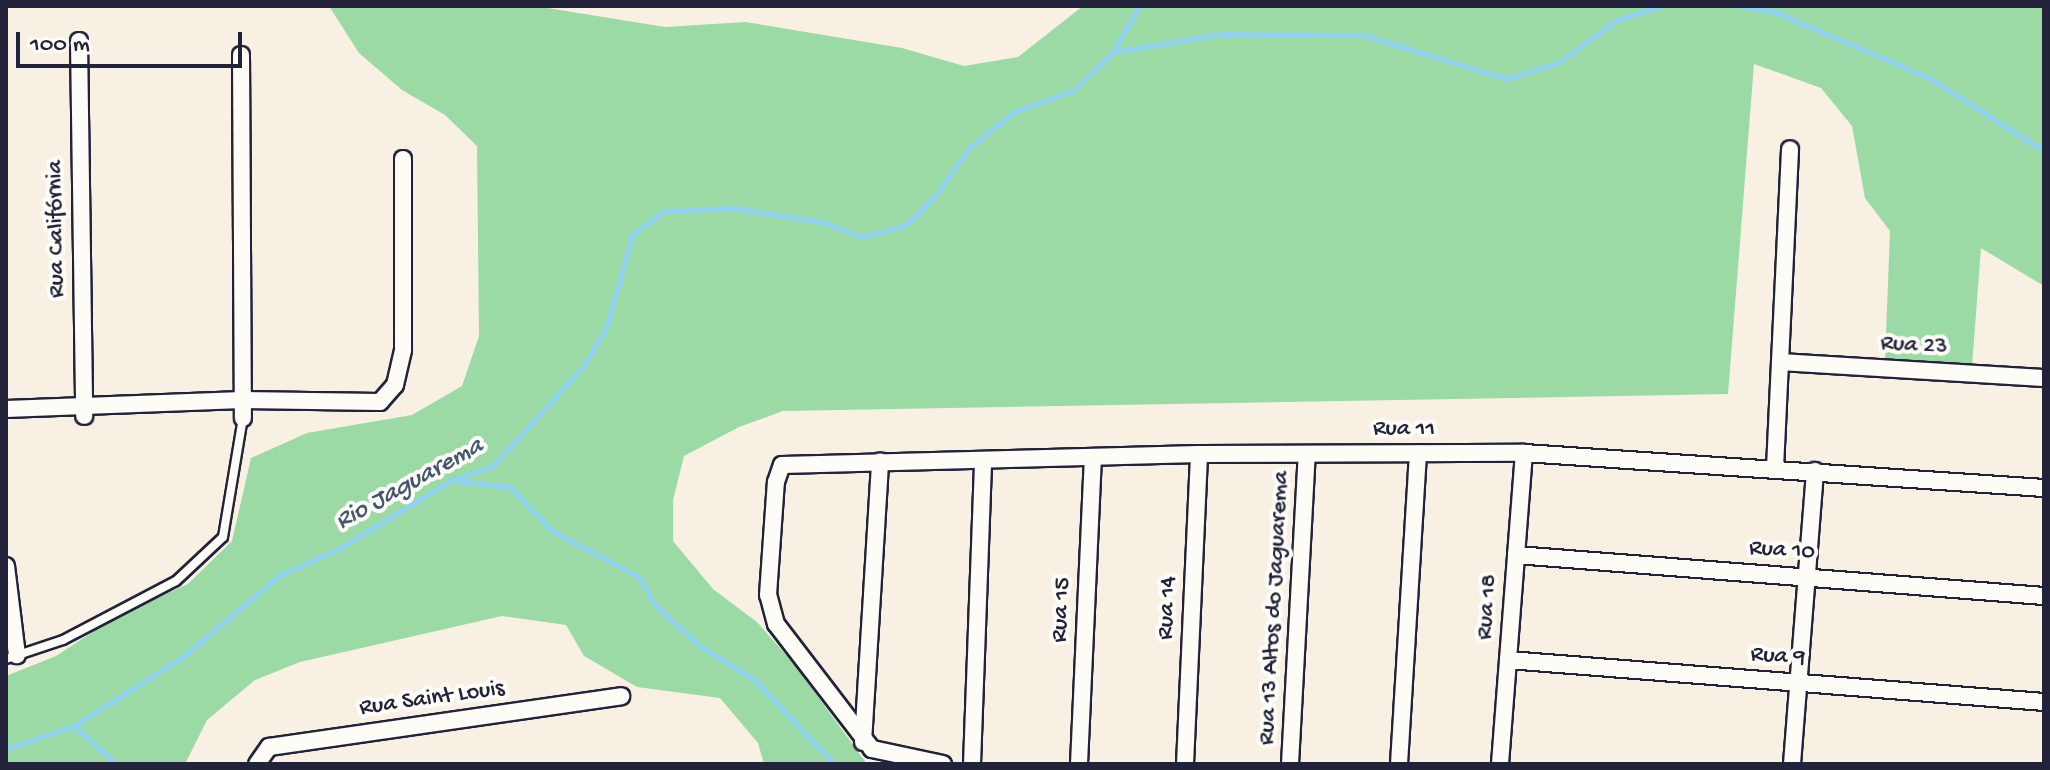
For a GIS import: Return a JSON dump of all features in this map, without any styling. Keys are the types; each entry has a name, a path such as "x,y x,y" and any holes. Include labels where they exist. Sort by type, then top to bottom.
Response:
{"street":[{"name":"Rua Califórnia","path":"79,41 84,412"},
{"path":"241,55 243,418"},
{"path":"1775,468 1790,149"},
{"path":"6,418 242,400 371,405 395,385 403,350 403,159"},
{"name":"Rua 23","path":"1780,362 2044,378"},
{"path":"6,409 84,412"},
{"name":"Rua 11","path":"863,742 770,610 776,482 782,465 1199,454 1524,453 2044,488"},
{"name":"Rua 18","path":"1500,764 1524,453"},
{"name":"Rua 14","path":"1185,764 1199,454"},
{"name":"Rua 13 Altos do Jaguarema","path":"1290,764 1307,454"},
{"path":"1399,764 1418,454"},
{"name":"Rua 15","path":"1079,764 1093,458"},
{"path":"880,462 863,742 890,757 943,764"},
{"path":"972,764 983,462"},
{"path":"1792,764 1815,471"},
{"name":"Rua 10","path":"1516,555 2044,596"},
{"path":"6,566 12,657"},
{"name":"Rua 9","path":"1508,660 2044,702"},
{"name":"Rua Saint Louis","path":"257,763 269,747 621,696"}],"lane":[{"path":"12,657 63,640 176,581 223,537 243,418"}],"green space":[{"path":"329,6 535,6 665,27 746,22 902,48 964,66 1018,57 1083,6 2044,6 2044,286 1981,248 1972,366 1885,360 1890,231 1865,198 1852,126 1821,88 1754,64 1728,394 783,411 739,427 684,456 673,500 673,541 713,589 757,622 794,664 867,764 764,764 758,743 720,698 637,687 584,656 566,625 502,616 300,662 255,680 207,720 185,764 6,764 6,676 56,656 120,614 188,584 232,541 251,458 307,433 412,415 462,386 479,336 477,146 445,115 402,90 359,53"}],"waterway":[{"path":"1114,50 1139,6"},
{"name":"Rio Jaguarema","path":"6,749 74,726 184,656 280,575 340,548 452,480 493,466 582,368 607,326 632,235 664,211 734,208 822,222 862,237 906,225 935,196 969,148 1014,112 1074,90 1113,52 1222,34 1363,35 1507,79 1559,62 1617,20 1661,6"},
{"name":"Rio Jaguarema","path":"1740,6 1778,13 1931,79 2044,151"},
{"path":"456,481 510,487 552,531 639,577 654,604 701,647 755,680 834,764"},
{"path":"74,726 117,764"}]}
